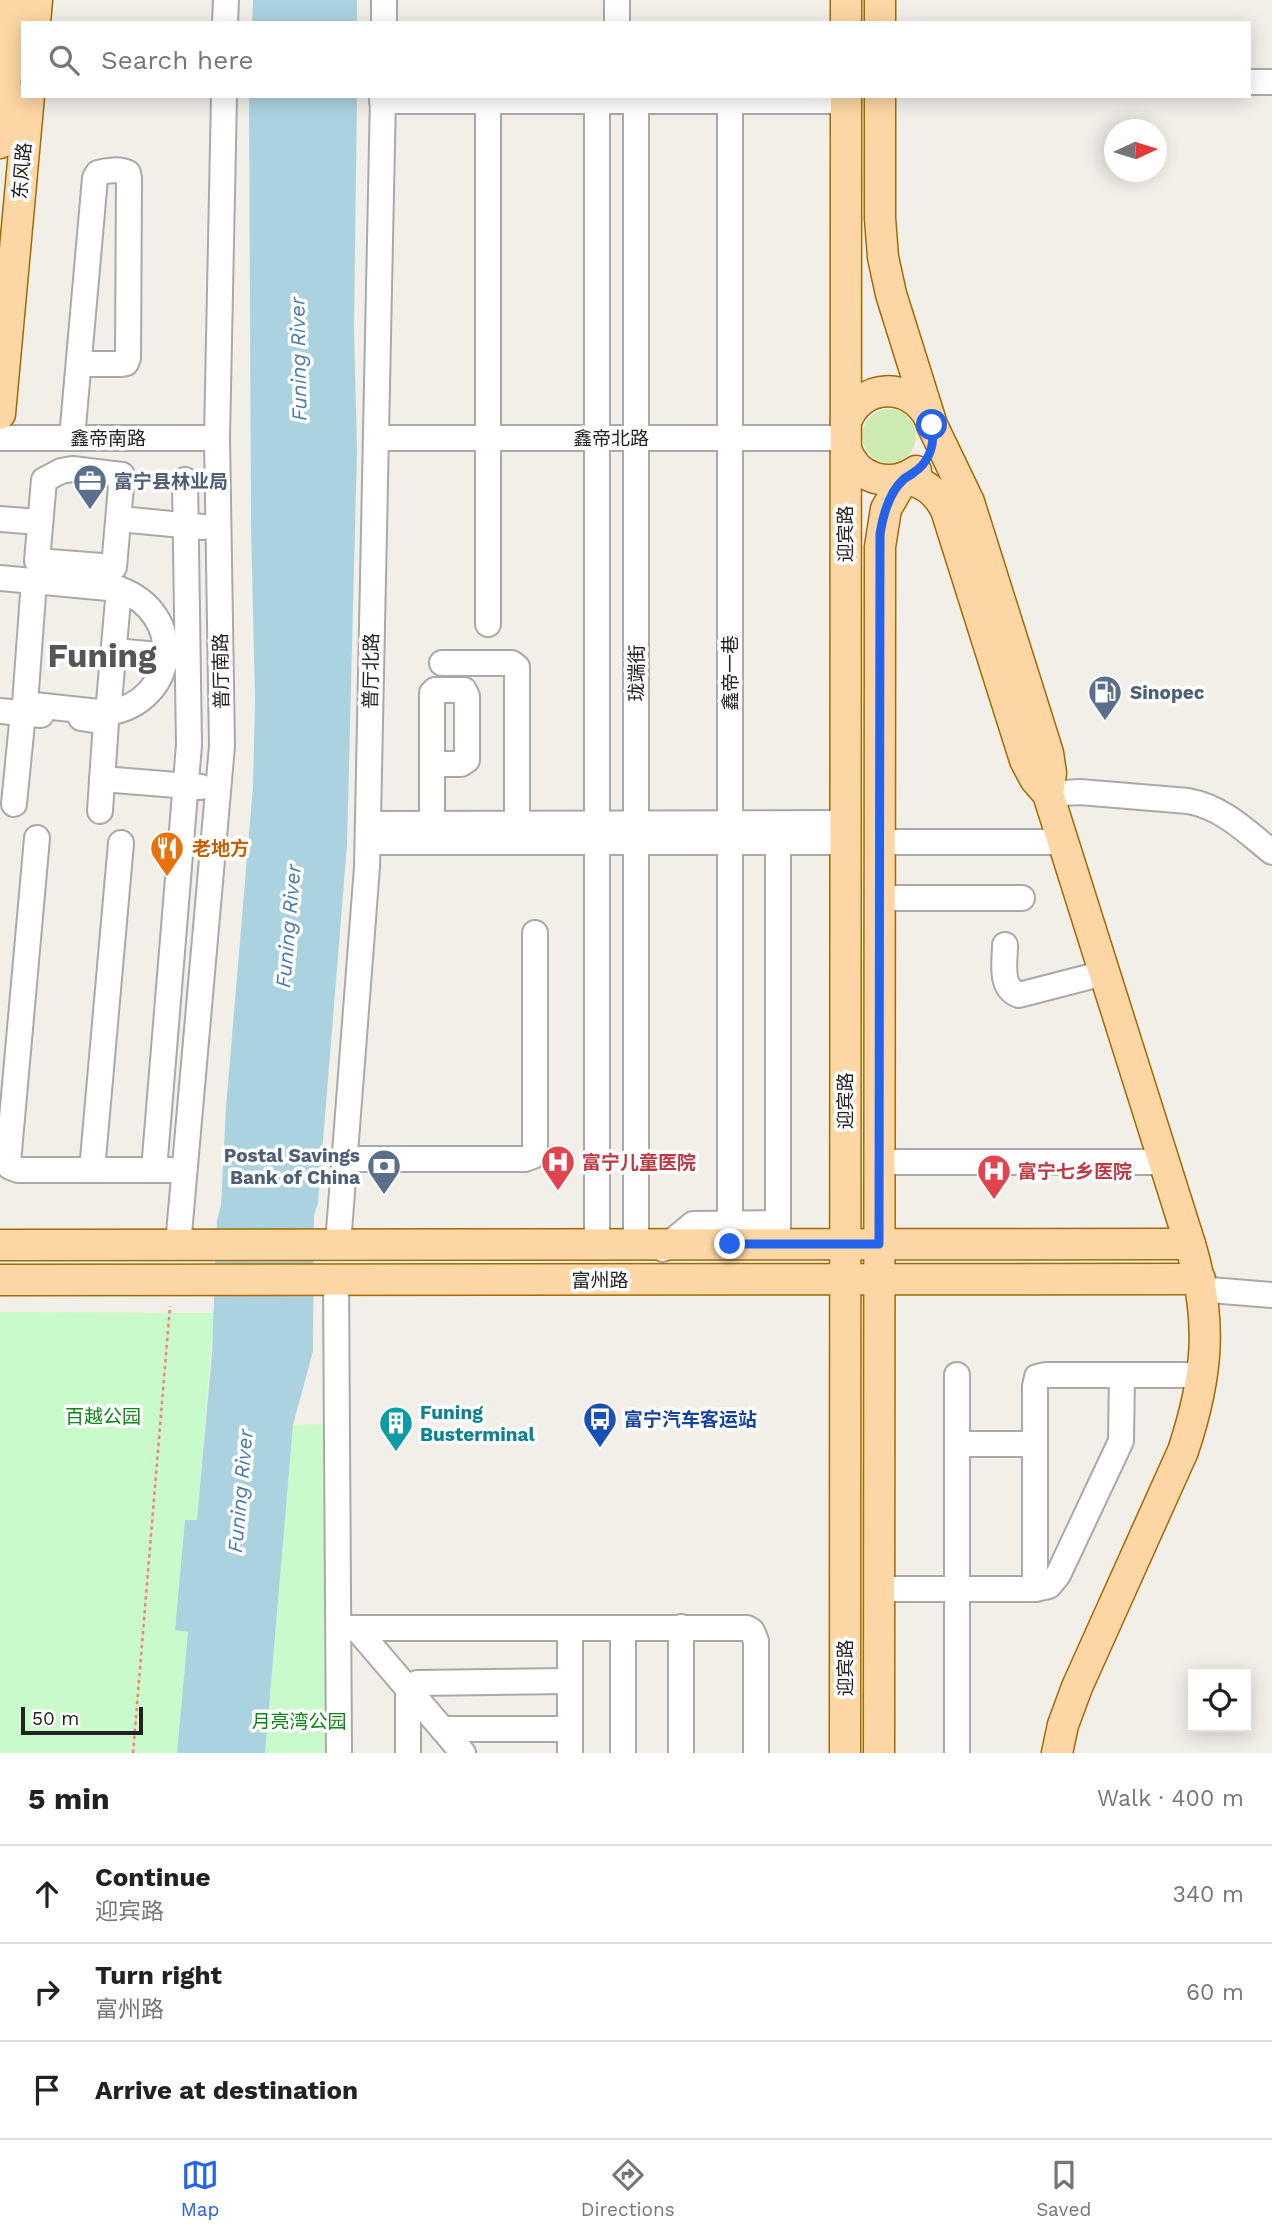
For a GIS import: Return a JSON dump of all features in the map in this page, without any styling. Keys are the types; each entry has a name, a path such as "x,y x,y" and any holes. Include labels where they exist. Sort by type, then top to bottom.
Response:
{"main road":[{"path":"1,124 13,0"},
{"path":"35,21 37,0"},
{"path":"846,0 846,21"},
{"path":"880,0 880,21"},
{"name":"东风路","path":"0,414 29,98"},
{"name":"迎宾路","path":"879,1753 880,534 886,509 904,478 922,466 928,457 933,436 932,425 891,294 883,257 880,218 880,98"},
{"name":"迎宾路","path":"845,1753 846,99"},
{"path":"1048,794 1051,773 1048,752 969,502 928,415 914,398 894,391 873,393 855,405 846,436 855,466 872,478 883,481 904,478 929,488 946,510 1025,760 1035,779 1048,794 1205,1284 1202,1375 1192,1424 1183,1451 1077,1687 1063,1725 1057,1753"},
{"name":"富州路","path":"0,1245 597,1244 649,1247 730,1244 777,1233 845,1244 1190,1244"},
{"name":"富州路","path":"0,1280 879,1279 1205,1284"}],"street":[{"path":"225,21 226,0"},
{"path":"384,0 384,21"},
{"path":"617,0 617,21"},
{"path":"1251,82 1272,82"},
{"name":"普厅南路","path":"178,1245 222,746 217,438 224,98"},
{"path":"383,99 846,99"},
{"name":"普厅北路","path":"338,1244 368,833 383,99"},
{"name":"珑端街","path":"617,100 636,438 636,833 649,1247"},
{"name":"珑端街","path":"597,1244 597,438 617,100"},
{"path":"488,101 488,624"},
{"name":"鑫帝一巷","path":"730,101 730,1244"},
{"path":"72,438 96,178 98,173 104,171 124,171 129,178 128,358 126,363 121,364 79,364"},
{"name":"鑫帝北路","path":"376,438 846,436"},
{"name":"鑫帝南路","path":"0,438 217,438"},
{"path":"72,469 122,475 120,519 114,567 37,561 44,480 61,471 72,469"},
{"path":"154,1170 189,745 177,656 186,525 185,480"},
{"path":"0,519 39,522"},
{"path":"120,519 218,528"},
{"path":"0,578 119,589 139,598 154,614 177,656"},
{"path":"34,581 24,704 108,713 130,707 147,695 177,656"},
{"path":"108,713 119,589"},
{"path":"114,651 221,660"},
{"path":"442,663 512,663 517,667 517,823"},
{"path":"15,804 11,712 106,722 100,811"},
{"path":"432,764 432,823"},
{"path":"103,779 219,789"},
{"path":"1048,794 1080,792 1188,801 1206,805 1221,812 1272,852"},
{"path":"368,833 432,823 517,823 597,833"},
{"path":"368,833 845,833"},
{"path":"730,833 778,842 845,833"},
{"path":"37,838 8,1163 10,1167 18,1170 185,1170"},
{"path":"649,1247 693,1224 777,1233 778,842"},
{"path":"879,842 1063,842"},
{"path":"92,1170 121,843"},
{"path":"879,898 1022,898"},
{"path":"344,1159 525,1159 533,1156 535,933"},
{"path":"1005,945 1006,985 1010,992 1018,995 1104,973"},
{"path":"880,1162 1164,1162"},
{"path":"336,1280 347,1628 339,1753"},
{"path":"1205,1284 1272,1296"},
{"path":"957,1375 957,1752"},
{"path":"879,1589 1035,1589 1049,1586 1058,1575 1120,1445 1122,1375"},
{"path":"1035,1589 1037,1377 1202,1375"},
{"path":"957,1444 1035,1444"},
{"path":"347,1628 752,1630 755,1635 756,1753"},
{"path":"347,1628 408,1689 456,1746 570,1741 570,1628"},
{"path":"623,1628 623,1753"},
{"path":"681,1628 681,1753"},
{"path":"408,1689 416,1683 427,1681 570,1681"},
{"path":"408,1689 408,1753"}],"path":[{"path":"133,1753 170,1306"}],"green space":[{"path":"894,409 904,413 912,421 916,436 912,451 904,459 884,463 874,459 866,451 862,431 866,421 874,413"},
{"name":"百越公园","path":"0,1312 214,1313 197,1520 185,1520 175,1630 188,1631 177,1753 0,1753"},
{"name":"月亮湾公园","path":"330,1424 330,1753 265,1753 293,1425"}],"water":[{"path":"253,0 357,0 357,21 252,21"},
{"name":"Funing River","path":"249,98 357,98 354,329 357,451 347,845 318,1203 314,1215 313,1351 293,1425 265,1753 177,1753 188,1632 175,1630 185,1520 197,1520 212,1353 217,1220 221,1205 226,1108 253,786 255,699 251,526"}],"place":[{"name":"富宁县林业局","path":"90,511"},
{"name":"Sinopec","path":"1105,722"},
{"name":"老地方","path":"167,878"},
{"name":"富宁儿童医院","path":"558,1192"},
{"name":"Postal Savings Bank of China","path":"384,1196"},
{"name":"富宁七乡医院","path":"994,1201"},
{"name":"富宁汽车客运站","path":"600,1449"},
{"name":"Funing Busterminal","path":"396,1453"}],"district":[{"name":"Funing","path":"102,655"}],"route":[{"path":"730,1244 879,1244 880,534 886,509 897,488 904,478 922,466 928,457 932,447 932,425"}]}
